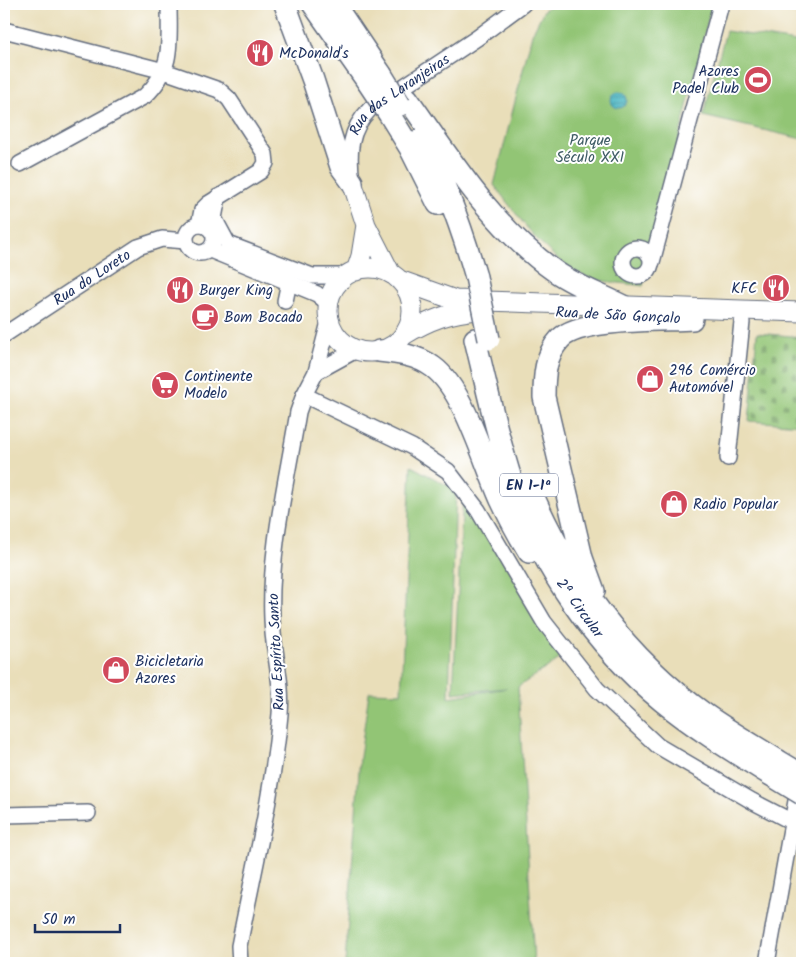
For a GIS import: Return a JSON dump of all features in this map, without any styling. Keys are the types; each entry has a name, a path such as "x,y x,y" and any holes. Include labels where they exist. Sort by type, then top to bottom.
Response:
{"highway":[{"path":"285,4 313,80 341,167 352,182"},
{"name":"EN 1-1ª","path":"313,4 374,78 399,105 437,167 466,240 469,277 482,339"},
{"name":"EN 1-1ª","path":"334,4 374,78"},
{"path":"399,105 503,225 556,272 584,289 625,307"},
{"path":"603,618 582,558 544,397 544,372 549,355 562,336 584,326 692,319"},
{"name":"2ª Circular","path":"482,339 498,435 514,487 535,538 563,588 598,634 661,700 695,726 774,767 802,775"},
{"name":"2ª Circular","path":"482,339 528,483 553,539 576,579 603,618 635,654 671,687 774,767 802,794"},
{"path":"379,351 406,354 424,362 445,378 458,399 502,502 517,532 543,574 563,588"}],"main road":[{"name":"Rua das Laranjeiras","path":"352,182 366,225 395,277"},
{"name":"Rua das Laranjeiras","path":"351,273 362,256 366,225"},
{"path":"368,268 395,277 410,301 409,324 404,335 393,345 379,351 367,352 356,350 339,339 330,322 328,303 337,284 351,273 368,268"},
{"name":"Rua de São Gonçalo","path":"395,277 455,300 802,312"},
{"name":"Rua de São Gonçalo","path":"404,335 436,318 457,312 508,310 742,322 802,323"}],"street":[{"path":"20,164 145,96 154,88 164,71 169,48 168,4"},
{"name":"Rua das Laranjeiras","path":"352,182 350,145 354,130 362,117 370,109 477,38 524,4"},
{"path":"658,236 642,248 630,250 626,254 623,263 625,270 632,276 642,276 648,272 652,262 721,4"},
{"path":"4,30 164,71 219,90 229,99 265,154 266,163 261,171 218,197 202,210 199,225 188,232 186,241 195,252 202,253 217,245 312,276 351,273"},
{"path":"217,245 214,218 218,197"},
{"path":"199,225 211,229 217,245 289,282 317,294 328,303"},
{"name":"Rua do Loreto","path":"4,336 138,247 162,239 186,241"},
{"path":"642,248 648,252 652,262"},
{"path":"286,301 289,282"},
{"name":"Rua Espírito Santo","path":"240,963 239,946 273,774 280,713 281,687 272,620 274,567 298,412 304,395 316,372 330,322"},
{"path":"728,458 742,322"},
{"path":"316,372 356,350"},
{"path":"304,395 412,447 448,471 478,510 544,622 597,689 658,746 752,801 797,824"},
{"path":"768,963 797,824 802,765"},
{"path":"4,815 88,813"}],"green space":[{"name":"Parque Século XXI","path":"552,4 712,4 643,286 603,281 576,272 536,238 494,185 532,34 544,10"},
{"name":"Azores Padel Club","path":"726,31 802,43 802,139 703,116"},
{"path":"757,333 802,337 802,425 749,421"},
{"path":"411,466 456,490 449,697 507,688 453,693 463,494 564,656 518,687 534,963 345,963 360,757 369,692 401,693"}],"water":[{"path":"619,92 627,100 619,108 611,100"}],"place":[{"name":"McDonald's","path":"260,53"},
{"name":"Azores Padel Club","path":"758,80"},
{"name":"KFC","path":"776,288"},
{"name":"Burger King","path":"180,290"},
{"name":"Bom Bocado","path":"205,317"},
{"name":"296 Comércio Automóvel","path":"650,379"},
{"name":"Continente Modelo","path":"165,385"},
{"name":"Radio Popular","path":"674,504"},
{"name":"Bicicletaria Azores","path":"116,670"}]}
